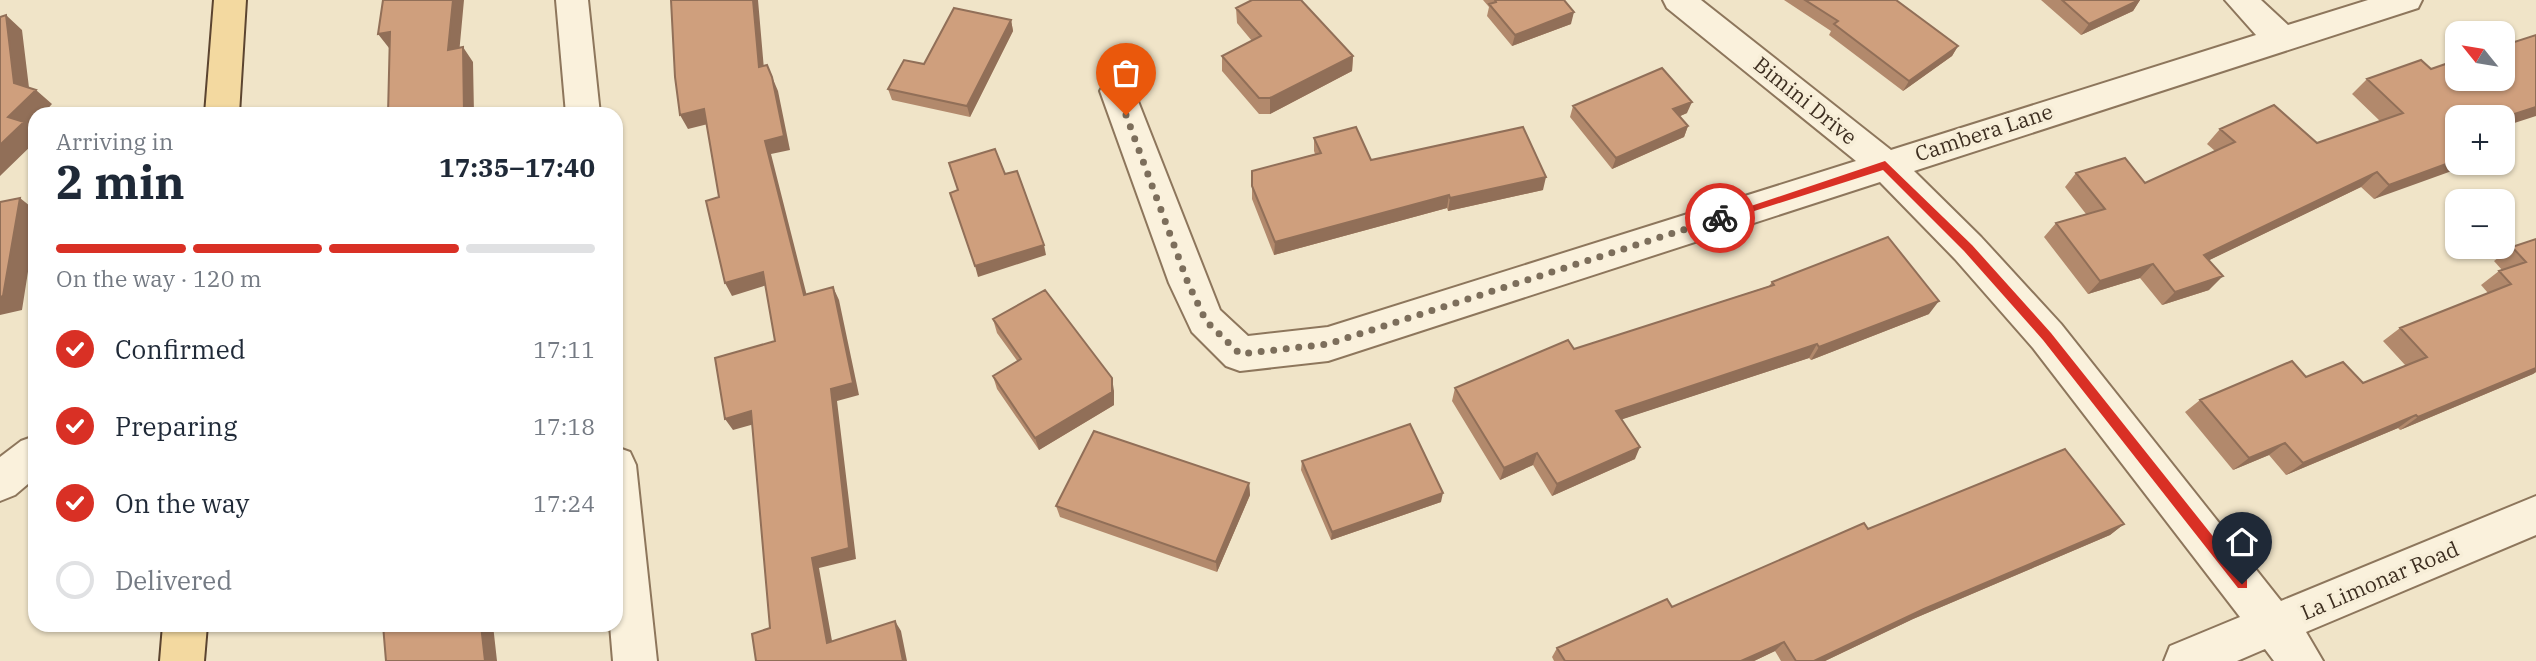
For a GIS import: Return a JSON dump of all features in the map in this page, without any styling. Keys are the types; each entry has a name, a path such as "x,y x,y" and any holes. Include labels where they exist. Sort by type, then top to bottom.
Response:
{"main road":[{"path":"222,107 230,0"},
{"path":"183,661 185,632"}],"street":[{"path":"572,0 582,107"},
{"name":"Bimini Drive","path":"1679,0 1885,165 1968,248 2047,336 2301,661"},
{"path":"2241,0 2281,39"},
{"name":"Cambera Lane","path":"1117,91 1188,283 1206,321 1240,354 1328,344 2406,0"},
{"path":"0,482 28,460"},
{"name":"La Limonar Road","path":"2186,661 2536,516"},
{"path":"623,538 635,661"}],"building":[{"path":"383,0 453,0 448,50 463,47 464,107 388,107 390,32 378,34"},
{"path":"671,0 753,0 759,67 767,65 772,77 784,136 765,141 804,295 833,287 853,383 831,389 849,548 812,558 827,643 895,621 903,661 756,661 752,634 770,628 751,411 725,419 715,358 775,341 763,272 725,283 706,201 719,197 704,109 680,115"},
{"path":"1252,0 1301,0 1353,56 1270,98 1259,98 1222,56 1261,36 1236,8"},
{"path":"1495,0 1564,0 1574,12 1515,35 1489,4 1496,2"},
{"path":"1805,0 1896,0 1958,46 1909,81 1834,24 1838,21"},
{"path":"2062,0 2139,0 2089,24"},
{"path":"954,8 1011,20 967,106 888,89 904,60 924,64"},
{"path":"6,15 14,83 36,90 8,117 24,122 0,145 0,17"},
{"path":"2536,35 2536,107 2515,114 2515,105 2445,105 2445,164 2389,185 2377,172 2204,255 2223,276 2175,292 2153,264 2100,281 2056,223 2105,209 2076,173 2125,158 2145,183 2235,142 2220,129 2274,105 2317,143 2403,113 2367,79 2421,60 2431,69 2445,64 2445,91 2515,91 2515,42"},
{"path":"1662,68 1692,102 1673,109 1688,126 1616,158 1573,106"},
{"path":"1356,127 1371,160 1523,127 1546,177 1450,198 1449,195 1275,242 1252,186 1252,171 1321,153 1314,138"},
{"path":"995,149 1005,174 1017,171 1044,245 975,266 950,193 958,190 949,163"},
{"path":"20,198 3,296 0,297 0,202"},
{"path":"1888,237 1939,301 1819,347 1817,344 1616,411 1640,447 1557,484 1537,453 1504,468 1455,388 1568,340 1574,349 1774,285 1772,282"},
{"path":"2536,239 2536,368 2303,463 2285,443 2249,458 2200,400 2292,361 2306,377 2343,362 2363,383 2427,357 2400,328 2511,284 2499,271 2526,262 2515,250 2515,246"},
{"path":"1045,290 1112,378 1112,392 1035,438 993,376 1021,359 993,319"},
{"path":"1410,424 1443,493 1332,532 1302,461"},
{"path":"1094,431 1249,483 1216,562 1056,506"},
{"path":"2065,449 2124,524 1924,609 1814,661 1796,661 1784,642 1741,661 1565,661 1557,648 1667,599 1672,607 1864,523 1868,529"},
{"path":"384,632 482,632 485,661 386,661"}],"way so far":[{"path":"1126,115 1188,283 1206,321 1240,354 1328,344 1720,218"}],"route":[{"path":"1720,218 1885,165 1968,248 2047,336 2242,584"}]}
